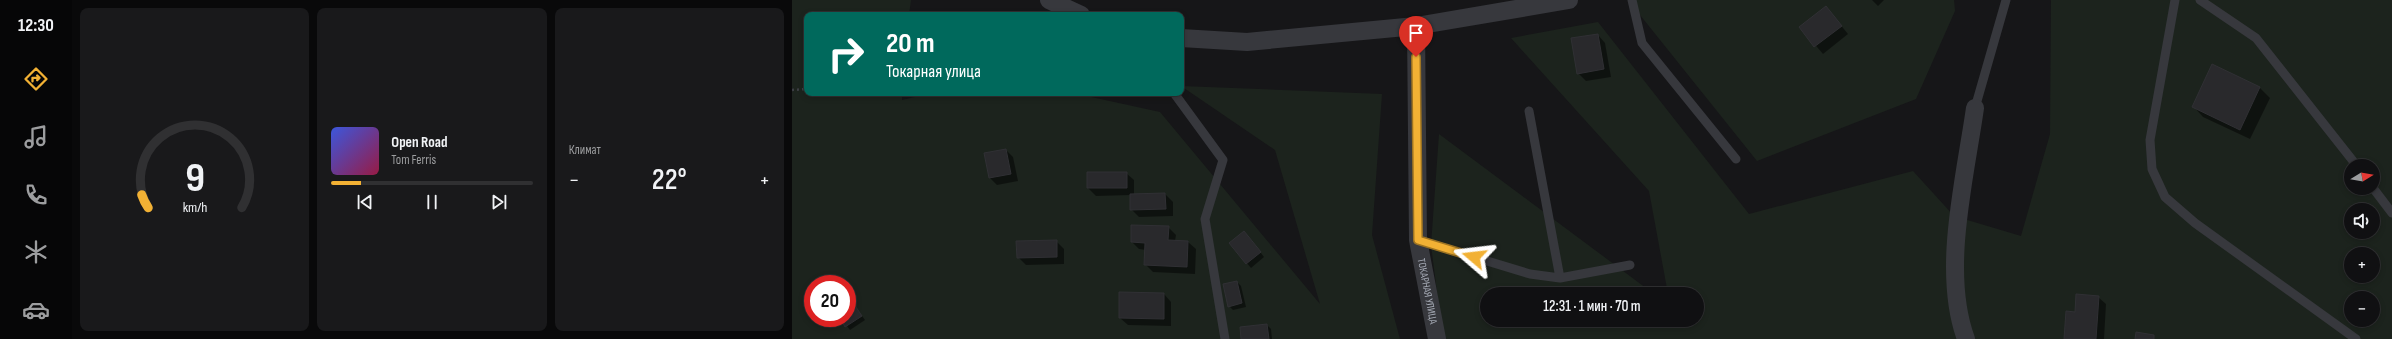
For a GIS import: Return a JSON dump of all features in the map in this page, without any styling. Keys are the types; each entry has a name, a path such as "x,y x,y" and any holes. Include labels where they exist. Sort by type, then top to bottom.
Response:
{"street":[{"path":"1049,0 1075,12"},
{"path":"1184,38 1247,42 1416,26 1569,0"},
{"name":"ТОКАРНАЯ УЛИЦА","path":"1416,26 1418,240 1437,339"},
{"path":"1966,339 1959,320 1953,260 1975,108"}],"lane":[{"path":"1632,0 1642,43 1736,159"},
{"path":"1975,108 2006,0"},
{"path":"2175,0 2150,140 2152,169 2164,197 2195,223 2356,339"},
{"path":"2200,0 2256,38 2351,159"},
{"path":"1176,96 1223,160 1204,219 1225,339"},
{"path":"1529,111 1560,278"},
{"path":"2378,195 2392,213"},
{"path":"1418,240 1530,274 1560,278 1630,265"}],"path":[{"path":"792,90 804,89"}],"shaded area":[{"path":"792,0 911,0 909,12 804,12 804,96 902,96 902,100 919,96 1087,96 1160,112 1320,304 1275,150 1184,88 1184,86 1382,94 1372,235 1400,339 792,339"},
{"path":"1628,0 1954,0 1955,11 1916,99 1757,161"},
{"path":"2051,0 2392,0 2392,339 1443,339 1431,245 1439,134 1645,287 1480,287 1480,327 1704,327 1704,287 1667,287 1649,191 1511,38 1598,22 1749,214 1913,171 1954,216 2021,236 2050,134"}],"building":[{"path":"1826,6 1842,26 1814,47 1799,27"},
{"path":"1598,34 1604,69 1577,74 1571,38"},
{"path":"2212,64 2260,87 2240,130 2192,107"},
{"path":"1006,149 1011,174 989,178 984,153"},
{"path":"1087,172 1127,172 1127,188 1087,188"},
{"path":"1165,193 1166,209 1130,210 1130,194"},
{"path":"1131,225 1169,226 1168,240 1188,241 1187,267 1144,265 1145,243 1131,242"},
{"path":"1244,231 1261,252 1246,264 1229,243"},
{"path":"1057,240 1057,257 1017,258 1016,241"},
{"path":"1237,281 1242,303 1228,307 1223,284"},
{"path":"1119,292 1164,293 1164,319 1119,318"},
{"path":"2076,294 2099,296 2096,339 2064,339 2066,311 2075,312"},
{"path":"856,307 862,316 856,320"},
{"path":"1267,324 1269,339 1241,339 1240,327"},
{"path":"2136,332 2154,335 2154,339 2135,339"}],"route":[{"path":"1416,57 1418,240 1474,257"}]}
